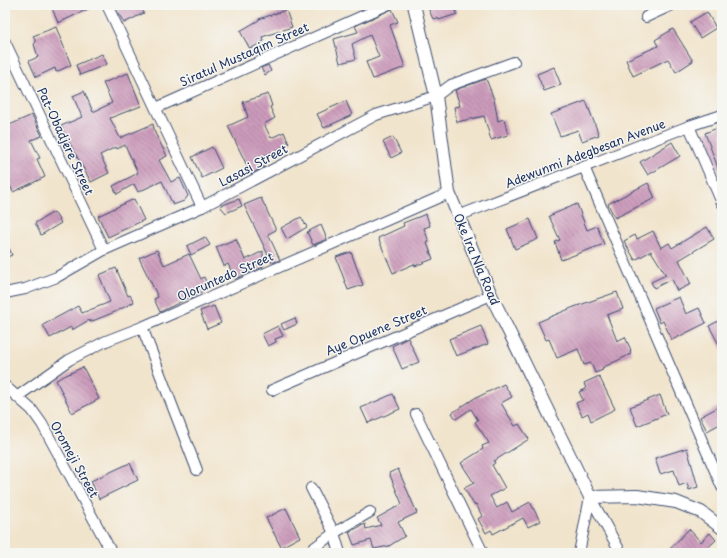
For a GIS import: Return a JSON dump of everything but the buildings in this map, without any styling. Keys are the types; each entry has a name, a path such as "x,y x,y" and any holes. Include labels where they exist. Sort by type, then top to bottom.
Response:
{"street":[{"path":"107,5 202,207"},
{"name":"Siratul Mustaqim Street","path":"156,108 387,5"},
{"name":"Oke Ira Nla Road","path":"414,5 436,96 449,193 491,296 590,497"},
{"path":"646,17 672,5"},
{"name":"Pat-Obadjere Street","path":"5,42 104,250"},
{"name":"Lasasi Street","path":"5,293 25,289 57,277 104,250 202,207 376,115 436,96 451,85 514,62"},
{"name":"Adewunmi Adegbesan Avenue","path":"458,216 689,126 722,115"},
{"path":"689,126 722,203"},
{"path":"584,168 722,487"},
{"name":"Oloruntedo Street","path":"18,396 69,360 106,340 142,327 449,193"},
{"name":"Aye Opuene Street","path":"272,390 491,296"},
{"path":"142,327 197,470"},
{"name":"Oromeji Street","path":"5,386 32,410 42,424 112,553"},
{"path":"416,414 483,553"},
{"path":"310,488 334,533 340,553"},
{"path":"590,497 637,496 676,502 701,512 722,528"},
{"path":"579,553 590,497"},
{"path":"590,497 622,553"},
{"path":"307,553 334,533 370,512"}]}
